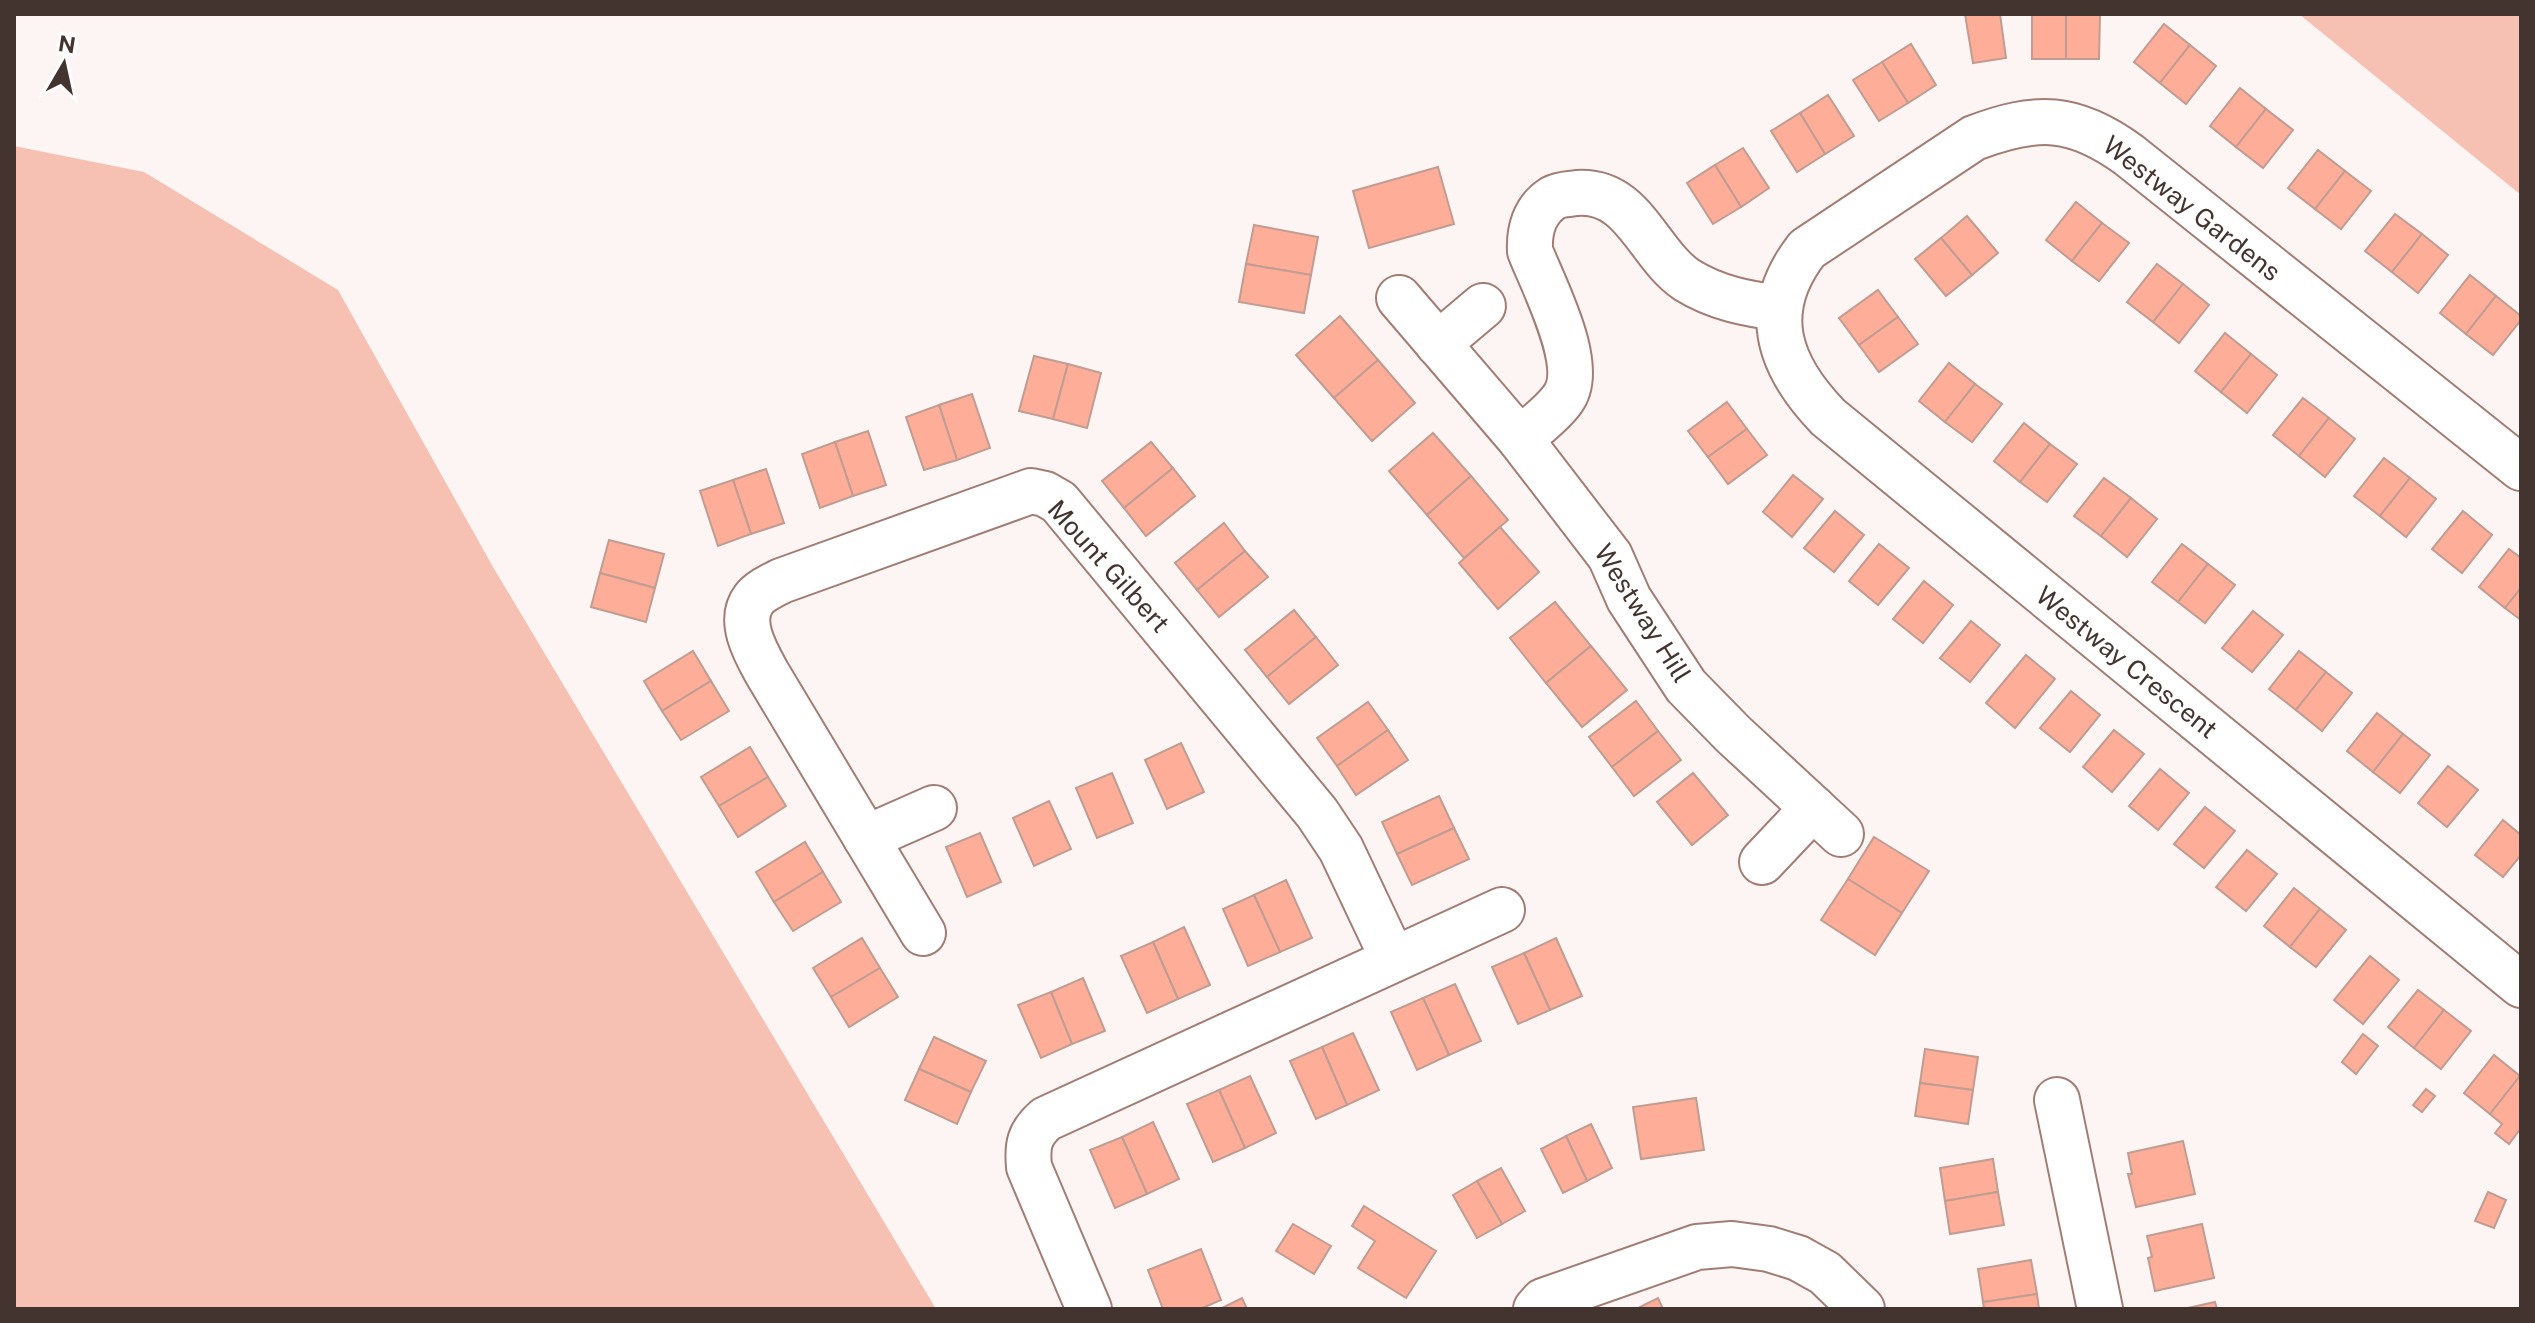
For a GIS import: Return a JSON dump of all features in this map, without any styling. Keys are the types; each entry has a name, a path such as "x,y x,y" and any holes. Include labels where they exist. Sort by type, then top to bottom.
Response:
{"street":[{"name":"Westway Gardens","path":"1780,308 1793,267 1807,249 1974,138 2005,126 2034,122 2069,124 2103,136 2521,468"},
{"path":"1520,439 1562,400 1570,385 1572,368 1568,349 1530,251 1534,221 1541,209 1554,198 1585,192 1602,195 1632,215 1671,267 1686,279 1721,297 1780,308"},
{"name":"Westway Hill","path":"1399,298 1520,439 1610,556 1629,599 1686,686 1827,821 1762,862"},
{"path":"1438,344 1483,306"},
{"name":"Westway Crescent","path":"1780,308 1782,339 1790,370 1806,394 1828,417 2521,985"},
{"name":"Mount Gilbert","path":"923,933 753,647 748,612 753,600 781,581 1031,491 1059,502 1317,813 1341,849 1393,959"},
{"path":"866,838 934,808"},
{"path":"1085,1299 1029,1167 1027,1148 1032,1131 1046,1119 1502,910"},
{"path":"2057,1100 2100,1309"},
{"path":"1536,1309 1543,1301 1697,1247 1732,1244 1769,1249 1798,1258 1825,1273 1862,1309"}],"shaded area":[{"path":"2299,14 2521,14 2521,195"},
{"path":"14,146 144,172 338,290 493,567 936,1309 14,1309"}],"building":[{"path":"1965,14 2000,14 2006,58 1973,63"},
{"path":"2032,14 2066,14 2066,59 2032,59"},
{"path":"2066,14 2100,14 2099,59 2066,59"},
{"path":"2164,24 2190,45 2160,83 2134,62"},
{"path":"1911,44 1936,85 1908,103 1882,62"},
{"path":"2190,45 2216,66 2186,104 2160,83"},
{"path":"1882,62 1908,103 1879,121 1853,80"},
{"path":"2240,88 2266,109 2236,147 2210,126"},
{"path":"1828,95 1854,136 1825,154 1800,113"},
{"path":"2266,109 2293,130 2263,168 2236,147"},
{"path":"1800,113 1825,154 1797,172 1771,131"},
{"path":"1743,148 1769,188 1741,207 1715,165"},
{"path":"2318,150 2345,171 2315,209 2288,188"},
{"path":"1715,165 1741,207 1713,224 1687,183"},
{"path":"1438,167 1454,224 1369,248 1353,191"},
{"path":"2345,171 2371,191 2341,229 2315,209"},
{"path":"2076,202 2102,223 2072,261 2046,240"},
{"path":"2395,214 2422,234 2392,272 2365,251"},
{"path":"1967,216 1998,253 1972,275 1941,238"},
{"path":"2102,223 2129,243 2099,281 2072,261"},
{"path":"1254,225 1318,237 1311,275 1246,264"},
{"path":"2422,234 2448,255 2418,293 2392,272"},
{"path":"1941,238 1972,275 1946,296 1915,259"},
{"path":"1246,264 1311,275 1304,313 1239,302"},
{"path":"2157,264 2183,284 2153,322 2127,302"},
{"path":"2470,275 2496,296 2466,334 2440,313"},
{"path":"2183,284 2209,305 2179,343 2153,322"},
{"path":"1878,290 1898,317 1859,345 1839,318"},
{"path":"2496,296 2521,316 2521,320 2493,355 2466,334"},
{"path":"1340,316 1378,360 1334,398 1296,355"},
{"path":"1898,317 1918,344 1879,372 1859,345"},
{"path":"2225,333 2251,354 2221,392 2195,371"},
{"path":"2251,354 2277,375 2247,413 2221,392"},
{"path":"1034,356 1068,364 1053,419 1019,411"},
{"path":"1378,360 1415,403 1372,441 1334,398"},
{"path":"1949,363 1975,384 1945,422 1919,401"},
{"path":"1068,364 1101,373 1087,428 1053,419"},
{"path":"1975,384 2002,404 1972,442 1945,422"},
{"path":"972,394 990,448 957,460 939,405"},
{"path":"2303,398 2329,418 2299,456 2273,435"},
{"path":"1727,402 1747,429 1708,457 1688,431"},
{"path":"939,405 957,460 924,470 906,417"},
{"path":"2329,418 2355,439 2325,477 2299,456"},
{"path":"2024,423 2050,444 2020,482 1994,461"},
{"path":"1747,429 1767,455 1728,484 1708,457"},
{"path":"868,431 886,485 853,496 835,442"},
{"path":"1433,433 1471,476 1427,515 1389,471"},
{"path":"835,442 853,496 820,508 802,454"},
{"path":"1151,442 1173,468 1124,508 1102,481"},
{"path":"2050,444 2077,464 2047,502 2020,482"},
{"path":"2384,458 2410,478 2380,516 2354,496"},
{"path":"1173,468 1195,496 1146,536 1124,508"},
{"path":"766,469 784,523 751,534 733,480"},
{"path":"1793,475 1823,499 1792,537 1763,512"},
{"path":"1471,476 1508,520 1464,558 1427,515"},
{"path":"2104,478 2131,498 2101,536 2074,516"},
{"path":"2410,478 2436,499 2406,537 2380,516"},
{"path":"733,480 751,534 718,546 700,491"},
{"path":"2131,498 2157,519 2127,557 2101,536"},
{"path":"1835,511 1864,535 1834,572 1804,548"},
{"path":"2463,511 2492,535 2462,573 2432,549"},
{"path":"1224,523 1245,551 1197,590 1175,563"},
{"path":"1500,527 1539,572 1498,609 1459,563"},
{"path":"609,540 664,554 655,588 600,573"},
{"path":"1879,544 1909,568 1878,605 1849,581"},
{"path":"2182,544 2208,564 2178,602 2152,582"},
{"path":"2509,549 2521,558 2521,588 2505,608 2479,587"},
{"path":"1245,551 1268,577 1219,617 1197,590"},
{"path":"2208,564 2235,585 2205,623 2178,602"},
{"path":"600,573 655,588 646,622 591,607"},
{"path":"1924,581 1953,605 1923,643 1893,619"},
{"path":"2521,588 2521,620 2505,608"},
{"path":"1555,602 1591,646 1546,683 1510,638"},
{"path":"1294,610 1316,637 1267,677 1245,650"},
{"path":"2253,611 2283,635 2252,672 2222,648"},
{"path":"1971,621 2000,645 1970,682 1940,658"},
{"path":"1316,637 1338,665 1289,704 1267,677"},
{"path":"1591,646 1627,690 1582,727 1546,683"},
{"path":"693,651 711,681 662,711 644,681"},
{"path":"2299,651 2326,672 2296,710 2269,689"},
{"path":"2026,655 2055,679 2015,728 1986,703"},
{"path":"2326,672 2352,693 2322,731 2296,710"},
{"path":"711,681 729,711 681,740 662,711"},
{"path":"2071,691 2100,715 2070,752 2040,728"},
{"path":"1636,701 1658,731 1612,767 1589,737"},
{"path":"1368,702 1388,730 1337,766 1317,738"},
{"path":"2377,713 2403,734 2373,772 2347,751"},
{"path":"1388,730 1408,760 1356,795 1337,766"},
{"path":"2114,730 2144,754 2112,792 2083,767"},
{"path":"1658,731 1681,760 1634,796 1612,767"},
{"path":"2403,734 2430,755 2400,793 2373,772"},
{"path":"1181,743 1204,792 1167,809 1145,760"},
{"path":"750,747 768,777 719,806 701,777"},
{"path":"2448,766 2478,790 2447,827 2418,803"},
{"path":"2160,769 2189,793 2158,830 2129,806"},
{"path":"1112,773 1133,823 1097,838 1076,788"},
{"path":"1693,773 1728,815 1692,845 1657,802"},
{"path":"768,777 786,806 738,837 719,806"},
{"path":"1439,796 1454,828 1397,854 1382,822"},
{"path":"1049,801 1071,849 1034,866 1013,818"},
{"path":"2205,807 2235,831 2204,868 2174,844"},
{"path":"2503,820 2521,835 2521,855 2503,877 2475,855"},
{"path":"1454,828 1469,859 1412,885 1397,854"},
{"path":"980,833 1001,882 967,897 946,847"},
{"path":"1874,837 1929,871 1902,913 1848,879"},
{"path":"805,842 823,872 774,902 756,872"},
{"path":"2247,850 2277,874 2246,911 2216,887"},
{"path":"823,872 841,902 793,931 774,902"},
{"path":"1848,879 1902,913 1875,955 1821,920"},
{"path":"1286,880 1312,938 1280,952 1254,895"},
{"path":"2294,888 2320,909 2290,947 2264,926"},
{"path":"1254,895 1280,952 1248,966 1223,909"},
{"path":"2320,909 2346,930 2316,967 2290,947"},
{"path":"1184,927 1210,985 1178,999 1153,942"},
{"path":"862,938 880,968 831,997 813,968"},
{"path":"1556,938 1582,996 1550,1010 1524,953"},
{"path":"1153,942 1178,999 1147,1013 1121,956"},
{"path":"1524,953 1550,1010 1518,1024 1492,967"},
{"path":"2370,956 2399,980 2363,1024 2334,1000"},
{"path":"880,968 898,997 849,1027 831,997"},
{"path":"1083,978 1105,1031 1072,1044 1051,992"},
{"path":"1455,984 1481,1041 1449,1055 1423,998"},
{"path":"2418,990 2444,1010 2414,1048 2388,1027"},
{"path":"1051,992 1072,1044 1041,1058 1018,1005"},
{"path":"1423,998 1449,1055 1417,1070 1391,1012"},
{"path":"2444,1010 2471,1031 2441,1069 2414,1048"},
{"path":"1353,1033 1379,1090 1347,1105 1322,1047"},
{"path":"2363,1034 2378,1046 2356,1074 2342,1062"},
{"path":"934,1037 986,1061 971,1092 919,1069"},
{"path":"1322,1047 1347,1105 1316,1119 1290,1061"},
{"path":"1925,1049 1978,1057 1973,1090 1920,1083"},
{"path":"2494,1055 2520,1076 2490,1114 2464,1093"},
{"path":"919,1069 971,1092 957,1124 905,1100"},
{"path":"1250,1076 1276,1133 1245,1148 1219,1090"},
{"path":"2520,1076 2521,1128 2509,1144 2495,1133 2502,1124 2490,1114"},
{"path":"1920,1083 1973,1090 1968,1124 1915,1116"},
{"path":"2426,1089 2435,1096 2422,1112 2413,1105"},
{"path":"1219,1090 1245,1148 1213,1162 1187,1104"},
{"path":"1696,1098 1704,1150 1641,1159 1633,1107"},
{"path":"1153,1122 1179,1179 1147,1194 1122,1137"},
{"path":"1591,1124 1612,1168 1587,1181 1566,1136"},
{"path":"1566,1136 1587,1181 1563,1193 1541,1149"},
{"path":"1122,1137 1147,1194 1115,1208 1090,1150"},
{"path":"2183,1141 2195,1194 2136,1207 2128,1174 2132,1174 2128,1153"},
{"path":"1993,1159 1998,1192 1945,1201 1940,1168"},
{"path":"1501,1168 1525,1211 1502,1224 1477,1181"},
{"path":"1477,1181 1502,1224 1477,1238 1453,1195"},
{"path":"1998,1192 2004,1225 1950,1234 1945,1201"},
{"path":"2488,1192 2506,1200 2494,1228 2475,1221"},
{"path":"1364,1206 1436,1251 1406,1298 1358,1268 1375,1241 1352,1226"},
{"path":"1293,1224 1331,1246 1314,1274 1276,1251"},
{"path":"2202,1224 2214,1278 2155,1291 2147,1236"},
{"path":"1201,1249 1221,1300 1200,1309 1163,1309 1148,1270"},
{"path":"2031,1260 2037,1294 1983,1302 1978,1269"},
{"path":"2037,1294 2039,1309 1984,1309 1983,1302"},
{"path":"1242,1298 1247,1309 1220,1309"},
{"path":"1658,1298 1663,1309 1641,1309 1640,1307"},
{"path":"2215,1302 2217,1309 2183,1309"}]}
